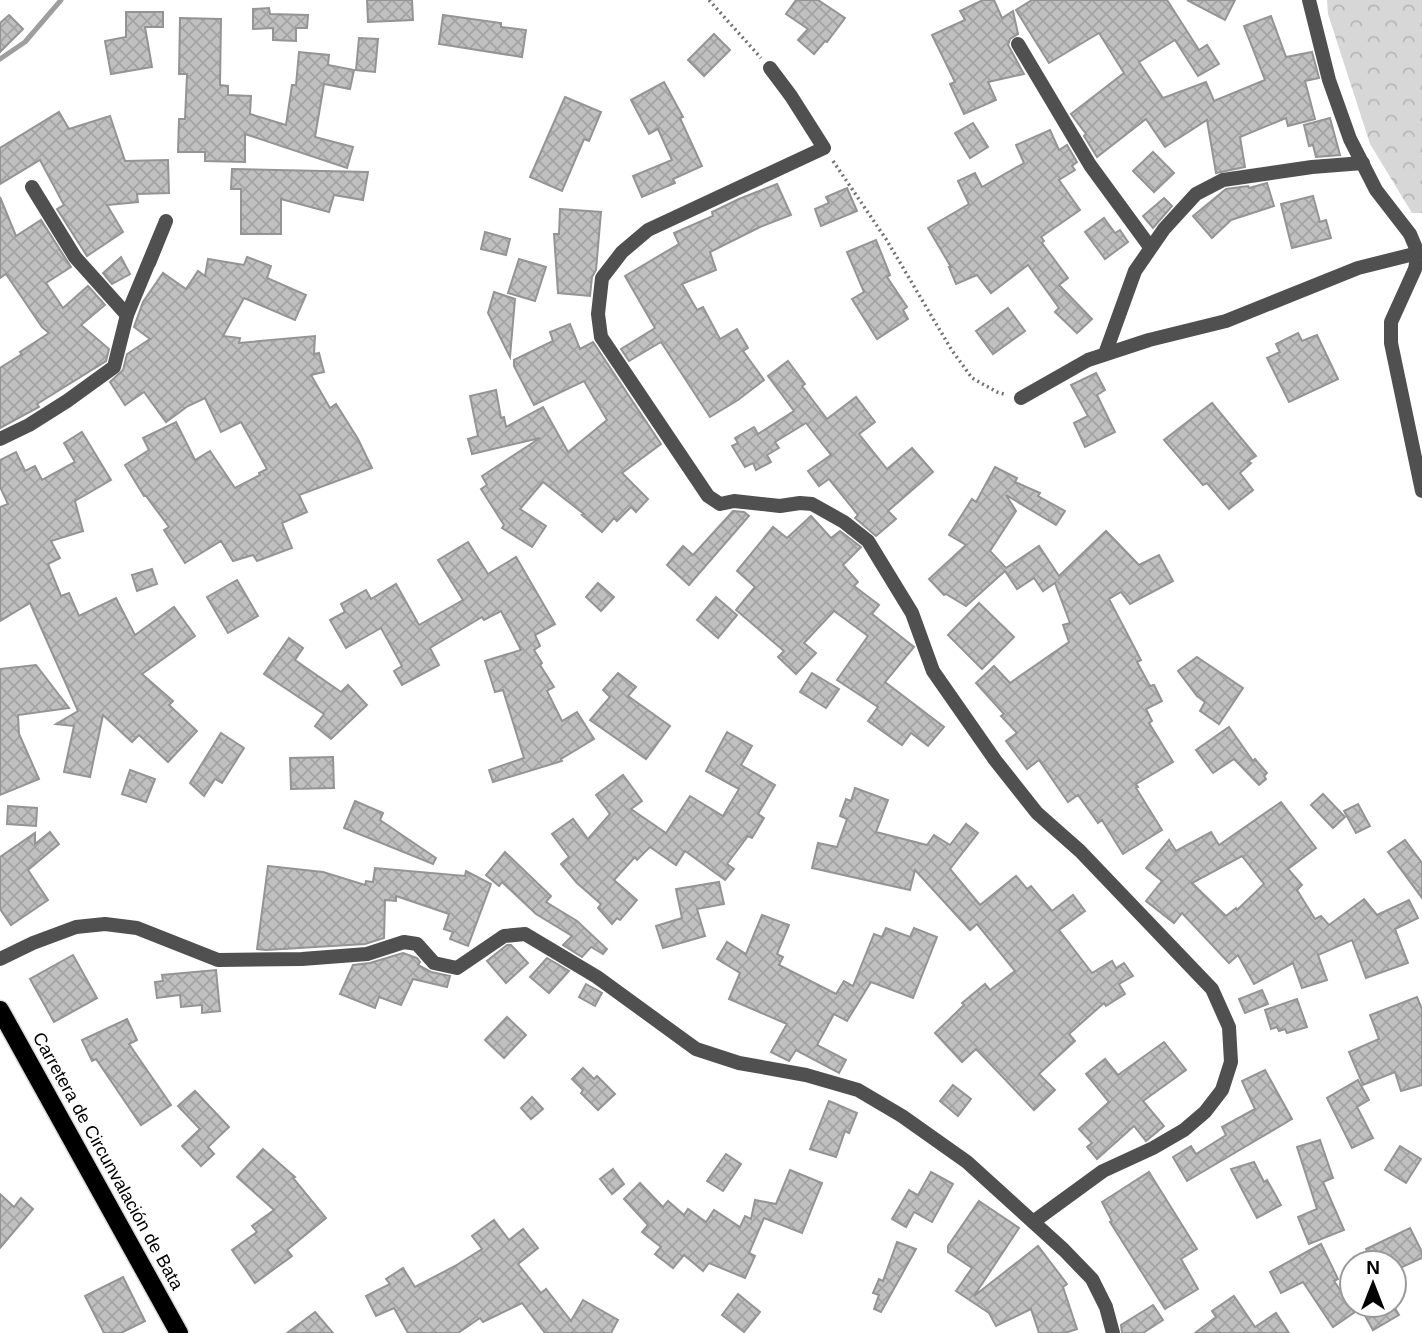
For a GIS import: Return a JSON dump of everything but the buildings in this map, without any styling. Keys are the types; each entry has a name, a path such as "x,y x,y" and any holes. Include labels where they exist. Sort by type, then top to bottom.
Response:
{"main road":[{"name":"Carretera de Circunvalación de Bata","path":"0,1010 179,1333"}],"street":[{"path":"1309,0 1329,80 1350,139 1376,190 1410,234 1420,253 1391,322 1391,343 1422,491"},
{"path":"1018,44 1090,165 1150,247"},
{"path":"770,68 792,96 824,148 648,229 622,252 602,278 598,314 601,337 708,496 720,504 734,501 780,506 812,504 844,522 868,541 912,613 933,671 995,760 1037,813 1080,851 1212,989 1229,1027 1231,1062 1222,1090 1205,1112 1184,1130 1153,1148 1103,1171 1033,1222"},
{"path":"1105,354 1135,271 1164,229 1196,194 1223,180 1312,167 1363,163"},
{"path":"32,187 71,252 127,315"},
{"path":"0,439 29,425 114,367 127,315 166,221 149,263"},
{"path":"1021,398 1088,359 1149,340 1226,321 1358,268 1420,253"},
{"path":"0,959 76,927 105,924 137,928 218,960 367,954 404,942 418,944 434,963 457,968 505,936 525,934 597,977 696,1049 738,1063 806,1075 858,1090 902,1116 967,1162 1093,1279 1106,1307 1113,1333"}],"path":[{"path":"709,0 770,68"},
{"path":"824,148 886,239 951,349 972,378 997,392 1021,398"}],"green space":[{"path":"1327,0 1422,0 1422,213 1412,213 1370,144 1328,14"}],"waterway":[{"path":"0,59 25,42 61,0"}]}
